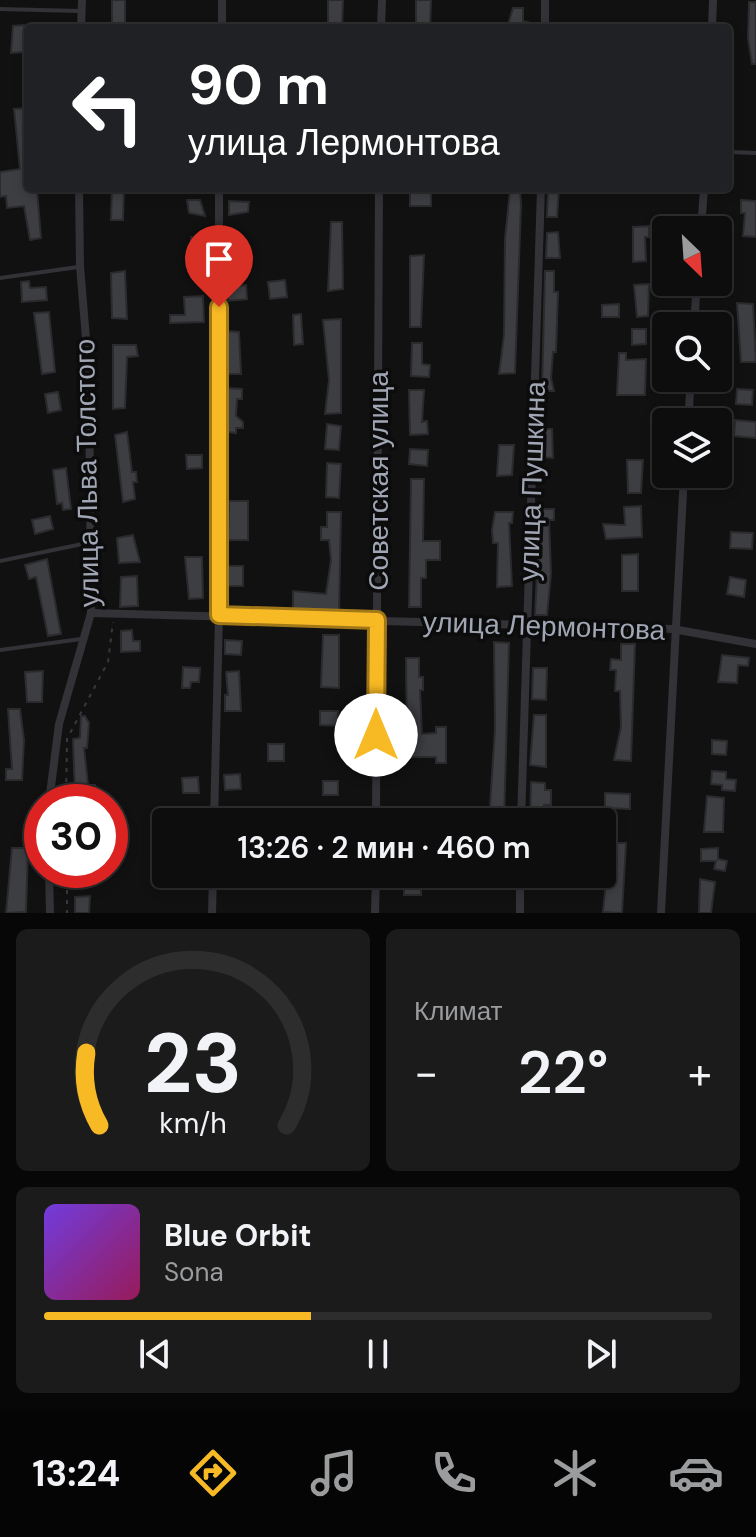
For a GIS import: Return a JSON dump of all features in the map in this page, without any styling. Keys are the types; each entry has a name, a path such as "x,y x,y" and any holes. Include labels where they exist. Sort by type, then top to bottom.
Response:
{"street":[{"path":"81,24 82,0"},
{"path":"222,0 222,24"},
{"path":"381,24 382,0"},
{"path":"545,0 545,24"},
{"path":"712,24 713,0"},
{"name":"улица Льва Толстого","path":"51,784 59,724 91,613 89,375 80,266 79,192"},
{"path":"214,808 219,615 219,192"},
{"name":"Советская улица","path":"376,808 379,192"},
{"name":"улица Пушкина","path":"521,808 541,192"},
{"path":"702,216 704,192"},
{"path":"661,913 673,629 683,488"},
{"name":"улица Лермонтова","path":"91,613 673,629 756,644"},
{"path":"49,888 50,913"},
{"path":"212,913 213,888"},
{"path":"375,913 376,888"},
{"path":"520,888 520,913"}],"lane":[{"path":"0,9 82,11"},
{"path":"732,152 756,153"},
{"path":"0,278 80,266"},
{"path":"0,561 92,542"},
{"path":"0,650 84,639"}],"path":[{"path":"66,784 67,739 108,662 113,615"},
{"path":"67,888 67,913"}],"building":[{"path":"112,0 125,0 125,24 112,24"},
{"path":"328,0 343,0 342,24 328,24"},
{"path":"416,0 431,0 430,24 416,24"},
{"path":"749,2 756,2 756,64 752,64 748,38"},
{"path":"513,8 523,8 523,21 528,24 508,24"},
{"path":"24,25 24,52 11,53 13,26"},
{"path":"24,108 24,192 37,192 41,238 30,240 24,206 7,208 6,196 0,197 0,172 20,169 14,109"},
{"path":"112,192 124,192 123,220 111,220"},
{"path":"431,192 431,206 410,206 410,193"},
{"path":"510,192 520,192 515,373 499,374 504,335 505,239"},
{"path":"548,192 559,192 557,217 547,217"},
{"path":"187,200 200,200 205,216 189,213"},
{"path":"741,200 756,201 756,237 743,236 745,213 741,213"},
{"path":"229,201 249,202 248,212 229,215"},
{"path":"331,222 342,222 343,289 328,291"},
{"path":"649,226 649,237 645,237 646,261 633,262 633,227"},
{"path":"558,232 560,258 546,258 547,233"},
{"path":"191,237 204,237 205,274 191,274"},
{"path":"424,255 421,327 410,327 410,256"},
{"path":"125,271 127,319 112,318 111,273"},
{"path":"545,271 554,271 554,292 558,292 556,352 553,352 551,378 554,391 542,391"},
{"path":"285,280 287,297 270,299 268,282"},
{"path":"29,281 30,288 46,287 47,300 22,302 21,282"},
{"path":"649,284 648,316 637,317 634,285"},
{"path":"246,285 247,299 228,301 227,287"},
{"path":"203,296 204,322 170,323 170,315 185,315 184,297"},
{"path":"737,303 753,304 756,362 741,362"},
{"path":"619,304 619,317 602,317 602,305"},
{"path":"49,312 55,372 42,374 34,313"},
{"path":"301,314 303,344 294,345 293,315"},
{"path":"341,319 341,413 325,414 329,380 323,320"},
{"path":"632,329 646,329 646,344 632,345"},
{"path":"226,331 239,332 241,374 228,374"},
{"path":"412,343 422,343 422,364 430,365 429,377 411,376"},
{"path":"113,345 136,345 138,356 127,357 125,408 113,409"},
{"path":"619,353 626,353 626,360 646,359 645,395 617,395"},
{"path":"228,388 242,389 242,399 237,399 236,416 243,422 243,428 236,428 236,433 228,432"},
{"path":"737,389 753,390 752,405 736,404"},
{"path":"409,390 424,390 422,422 427,421 428,434 410,435"},
{"path":"58,392 61,410 48,413 45,394"},
{"path":"735,420 756,422 756,438 734,436"},
{"path":"327,424 341,426 339,450 325,449"},
{"path":"540,429 552,429 553,458 540,457"},
{"path":"127,432 132,472 136,472 137,482 133,482 135,499 123,502 115,435"},
{"path":"499,445 514,445 512,475 497,476"},
{"path":"410,449 428,450 427,466 409,464"},
{"path":"186,455 202,455 202,468 187,469"},
{"path":"627,460 643,460 641,493 628,493"},
{"path":"327,463 341,464 339,498 326,497"},
{"path":"66,468 71,509 63,510 62,503 57,504 53,470"},
{"path":"411,479 424,479 423,541 440,541 440,560 426,560 426,578 421,578 421,607 409,607"},
{"path":"229,501 248,501 248,540 228,540"},
{"path":"641,506 642,537 606,539 603,524 625,525 624,507"},
{"path":"540,509 554,509 554,520 549,520 551,573 547,615 535,615"},
{"path":"327,512 341,512 339,613 293,609 293,591 326,594 331,560 329,540 321,540 321,527 327,527"},
{"path":"495,512 513,512 512,523 509,523 512,586 497,587 498,543 493,543 492,530"},
{"path":"50,516 53,529 35,534 32,520"},
{"path":"731,532 753,533 752,549 730,548"},
{"path":"133,535 140,562 119,563 117,538"},
{"path":"638,554 638,591 622,591 622,555"},
{"path":"185,557 202,557 203,598 189,599"},
{"path":"47,559 61,634 48,636 36,577 29,579 25,565"},
{"path":"226,566 243,566 243,586 226,586"},
{"path":"137,576 138,606 120,607 121,577"},
{"path":"730,577 746,580 744,597 727,594"},
{"path":"132,630 133,641 140,641 140,651 121,652 121,631"},
{"path":"323,635 339,635 339,688 321,687"},
{"path":"225,640 242,641 241,655 225,654"},
{"path":"494,642 509,643 504,808 490,808 495,729"},
{"path":"621,644 635,644 631,761 614,760 621,727 620,691 615,691 616,670 610,670 611,659 621,660"},
{"path":"722,655 749,658 748,666 738,665 737,683 718,682"},
{"path":"406,658 419,658 419,677 423,677 423,690 420,690 422,734 436,733 436,727 446,727 446,763 436,763 436,757 407,757"},
{"path":"183,667 200,668 199,682 191,682 190,688 182,688"},
{"path":"533,668 547,668 546,700 532,699"},
{"path":"43,671 42,702 27,702 25,672"},
{"path":"239,671 241,711 225,711 225,695 228,695 226,672"},
{"path":"8,709 20,709 24,740 22,780 6,780 6,769 12,769"},
{"path":"320,711 338,711 338,726 320,725"},
{"path":"534,715 546,715 546,767 530,765"},
{"path":"81,716 85,716 89,723 87,748 84,748 88,784 75,784 73,739 80,738"},
{"path":"712,740 727,741 726,755 712,754"},
{"path":"268,744 284,744 284,761 268,761"},
{"path":"712,771 726,772 726,779 736,780 735,791 722,790 722,785 711,784"},
{"path":"240,774 241,789 225,790 224,775"},
{"path":"198,777 199,793 183,793 182,778"},
{"path":"323,781 338,781 338,795 323,795"},
{"path":"531,782 545,783 545,790 551,790 551,805 530,808"},
{"path":"605,793 630,794 630,809 605,808"},
{"path":"707,796 724,798 723,832 704,832"},
{"path":"616,843 626,843 622,913 603,912 605,888 616,888"},
{"path":"12,848 24,848 26,912 6,913"},
{"path":"718,848 718,859 727,861 725,871 714,869 716,861 701,861 701,849"},
{"path":"700,879 715,882 711,913 699,913"},
{"path":"404,888 421,888 421,895 404,895"},
{"path":"90,896 89,913 75,913 75,897"}],"route":[{"path":"219,307 219,615 377,620 376,735"}]}
